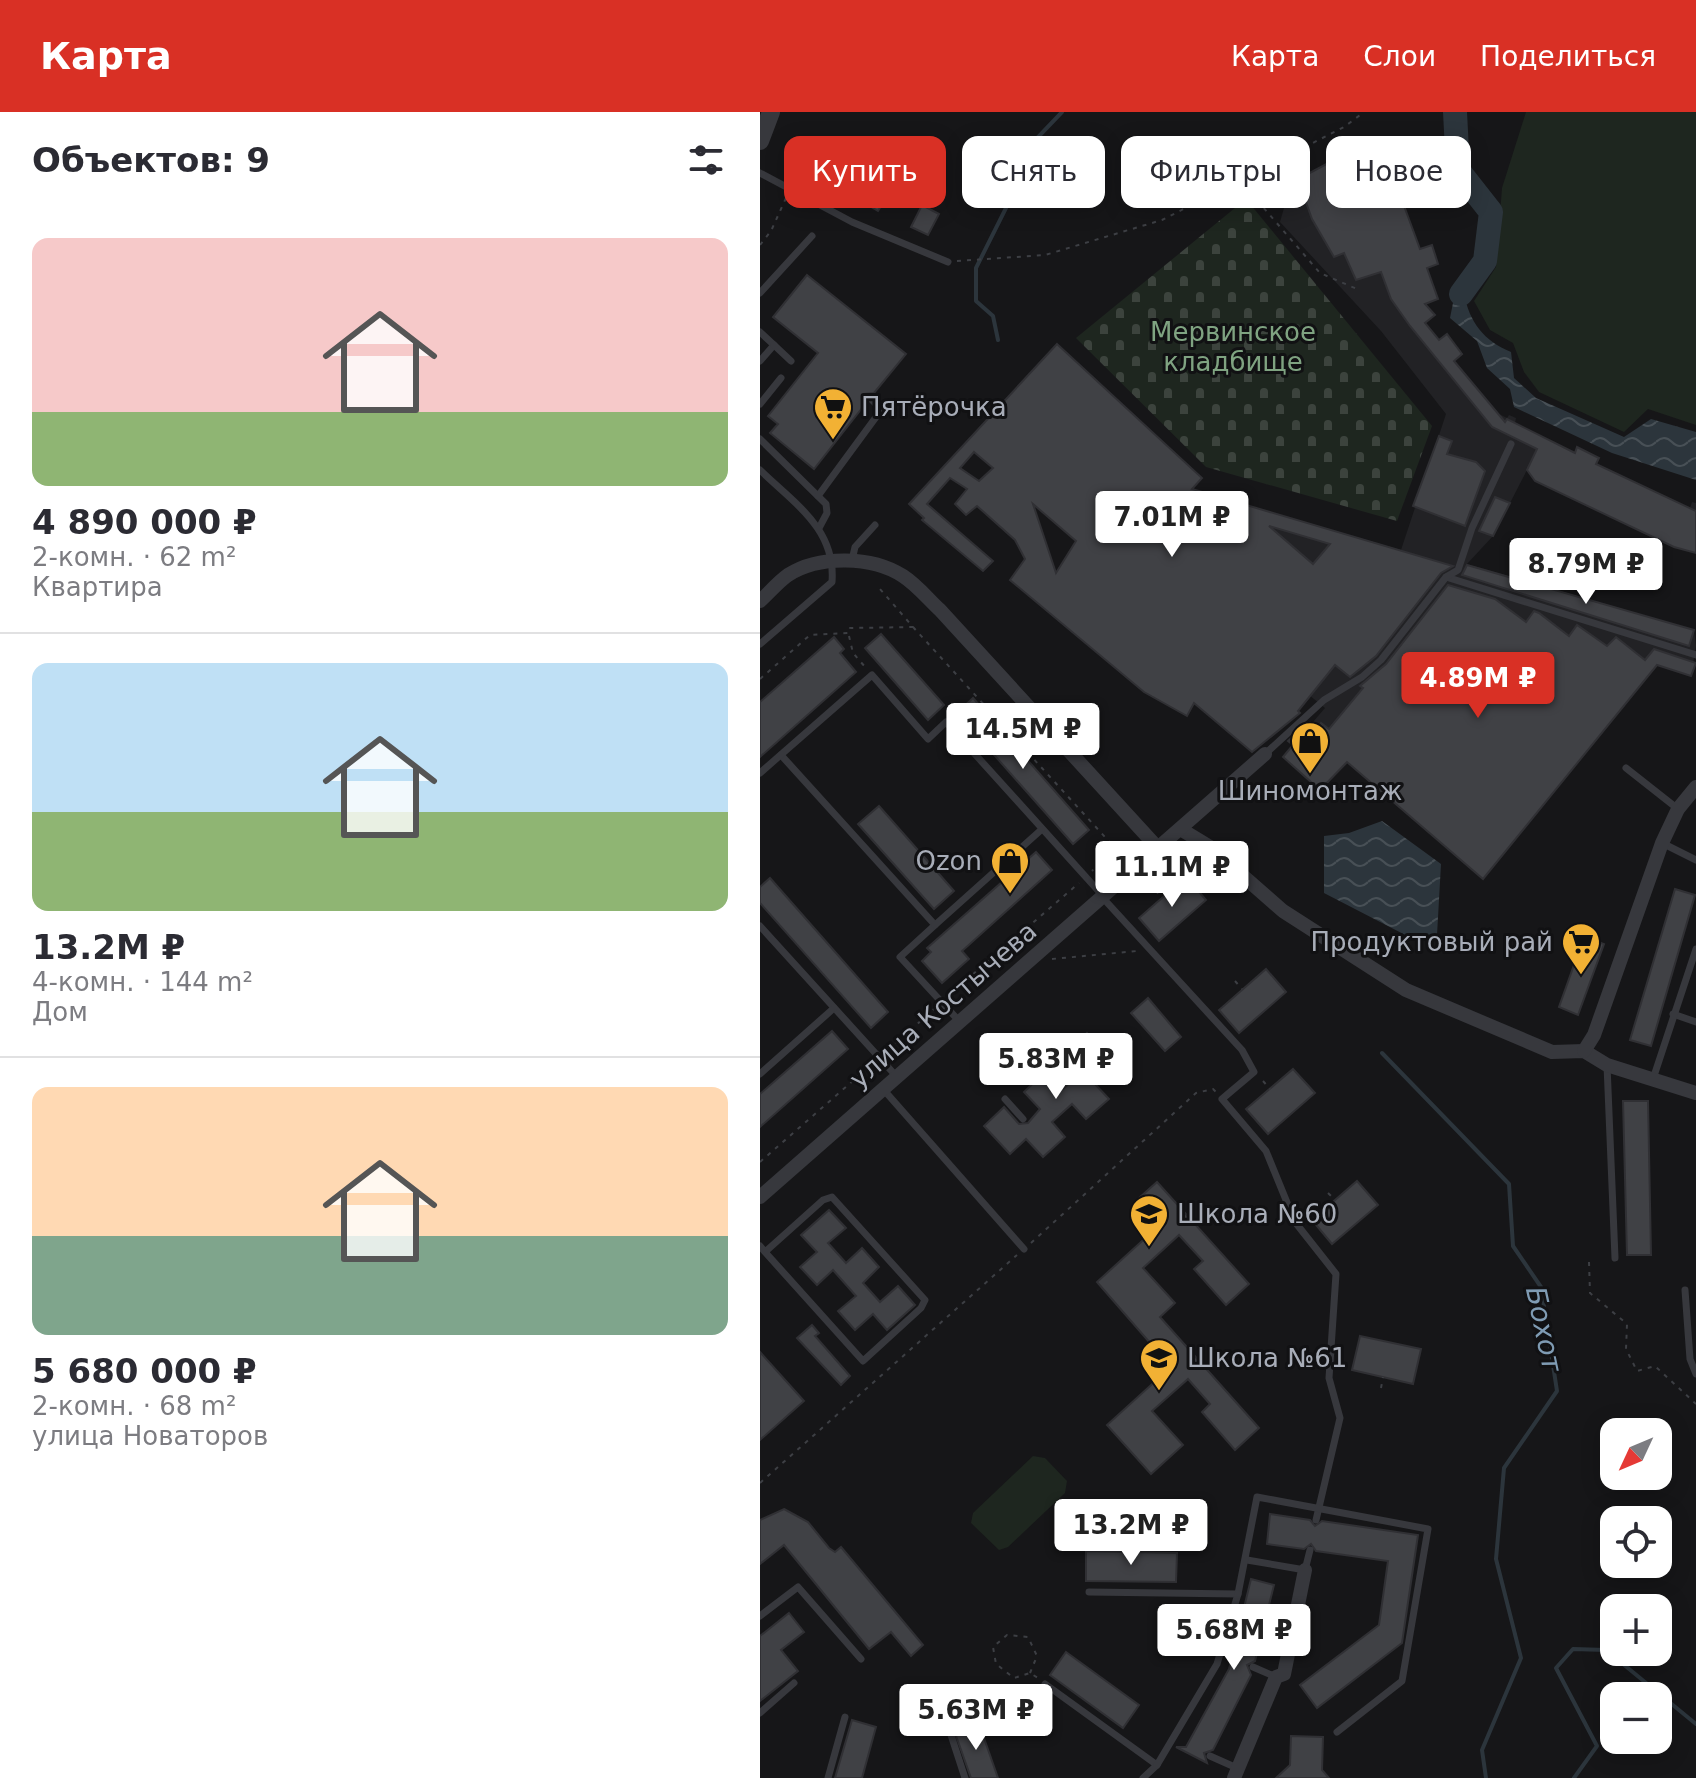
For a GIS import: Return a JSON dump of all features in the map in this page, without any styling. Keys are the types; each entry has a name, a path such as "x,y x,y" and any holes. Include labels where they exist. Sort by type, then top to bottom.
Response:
{"street":[{"path":"760,141 771,112"},
{"path":"760,601 789,575 813,564 834,561 888,568 914,585 1156,846"},
{"name":"улица Костычева","path":"760,1197 1031,961 1156,846 1182,830 1265,754"},
{"path":"1584,1051 1594,1035 1662,843 1678,809 1696,787"},
{"path":"1182,830 1210,847 1283,911 1406,990 1552,1052 1584,1051 1607,1065 1696,1093"},
{"path":"1236,1774 1276,1677 1284,1674 1305,1570"}],"lane":[{"path":"760,173 784,186"},
{"path":"826,208 948,262"},
{"path":"760,293 812,236"},
{"path":"760,332 791,361"},
{"path":"760,361 774,345"},
{"path":"760,404 781,378"},
{"path":"818,496 879,413 880,408 870,398"},
{"path":"760,439 828,509 819,528"},
{"path":"1265,754 1324,700 1362,677 1381,660 1446,577 1458,570 1472,528 1511,444"},
{"path":"760,470 819,528 834,561 832,582 760,644"},
{"path":"852,562 855,547 875,525"},
{"path":"1446,577 1696,655"},
{"path":"760,773 872,675 928,739 946,722 1242,1050 1254,1072 1222,1099 1266,1151 1295,1222 1336,1274 1329,1378 1340,1418 1316,1520"},
{"path":"781,755 935,925"},
{"path":"1626,768 1678,809"},
{"path":"960,1022 900,957 1041,830"},
{"path":"1662,843 1696,860"},
{"path":"760,926 897,1077"},
{"path":"1653,1079 1696,949"},
{"path":"760,1074 834,1008"},
{"path":"1673,1014 1696,1022"},
{"path":"1105,1081 1123,1064"},
{"path":"1607,1065 1615,1258"},
{"path":"883,1089 1024,1249"},
{"path":"1005,1099 1023,1119"},
{"path":"832,1197 925,1300 921,1308 863,1361 763,1249 823,1200 832,1197"},
{"path":"1685,1290 1690,1359 1696,1374"},
{"path":"1143,1778 1157,1765 1217,1664 1247,1560 1257,1497 1428,1529 1402,1681 1337,1732"},
{"path":"1247,1560 1305,1570 1310,1550"},
{"path":"760,1616 798,1587 861,1659"},
{"path":"1089,1592 1238,1594"},
{"path":"1253,1667 1276,1677"},
{"path":"760,1713 794,1683"},
{"path":"1045,1684 1157,1765"},
{"path":"828,1778 845,1717"},
{"path":"951,1735 965,1778"},
{"path":"1210,1756 1236,1774"}],"path":[{"path":"1310,144 1344,127 1364,112"},
{"path":"760,245 771,231 784,202"},
{"path":"948,262 980,257 1045,255 1162,220 1185,208"},
{"path":"1264,208 1320,273 1357,289"},
{"path":"872,675 853,653 850,628 913,627 880,589"},
{"path":"760,679 810,635 849,633"},
{"path":"1149,883 1162,898"},
{"path":"1031,961 1151,950"},
{"path":"1235,981 1242,989"},
{"path":"1254,1072 1270,1089"},
{"path":"760,1483 1196,1093 1213,1089 1222,1099"},
{"path":"1328,1193 1335,1200"},
{"path":"1589,1262 1590,1293 1627,1324 1626,1349 1637,1371 1655,1366 1696,1404"},
{"path":"1381,1388 1383,1377"},
{"path":"1007,1635 1028,1637 1037,1656 1030,1673 1014,1678 996,1664 993,1647 1007,1635"},
{"path":"1030,1673 1045,1684"}],"shaded area":[{"path":"1326,164 1326,208 1405,208 1420,248 1432,245 1438,264 1427,268 1438,299 1426,304 1435,315 1425,323 1439,340 1447,334 1453,342 1444,348 1449,354 1458,347 1463,354 1454,361 1499,414 1516,418 1515,423 1574,453 1577,447 1596,464 1690,508 1692,502 1696,503 1696,553 1674,547 1535,481 1527,470 1493,536 1467,564 1694,630 1696,646 1691,676 1657,665 1483,879 1348,763 1320,790 1283,757 1325,708 1118,539 1192,489 1401,550 1446,414 1381,331 1280,222 1284,208 1310,208 1310,173"}],"green space":[{"path":"1526,112 1696,112 1696,425 1648,409 1624,432 1539,392 1524,372 1513,343 1490,330 1474,301 1496,267 1502,188"},
{"name":"Мервинское кладбище","path":"1235,208 1253,208 1432,426 1397,521 1206,467 1076,338"},
{"path":"1033,1456 1045,1458 1067,1481 1065,1493 1008,1547 999,1550 971,1523 973,1513"}],"water":[{"path":"1464,293 1474,322 1493,342 1511,352 1514,378 1536,398 1624,437 1651,419 1696,432 1696,480 1612,453 1514,407 1510,389 1487,368 1477,341 1450,318 1454,298"},
{"path":"1382,821 1441,864 1437,935 1415,940 1324,893 1324,836 1349,833"}],"building":[{"path":"1326,164 1326,208 1405,208 1420,249 1432,245 1438,264 1427,268 1438,299 1425,304 1435,315 1425,323 1439,340 1447,334 1462,354 1454,361 1505,422 1507,419 1575,453 1577,447 1599,458 1596,464 1696,511 1696,553 1674,547 1535,481 1527,470 1537,449 1492,427 1410,326 1391,299 1381,272 1356,280 1344,253 1334,257 1308,208 1310,173"},
{"path":"920,208 939,214 928,235 911,227"},
{"path":"807,275 906,354 874,393 865,394 866,403 814,469 770,433 778,424 768,416 818,353 773,317"},
{"path":"1057,344 1202,478 1192,489 1453,566 1441,573 1376,656 1350,677 1335,665 1298,711 1300,713 1252,752 1194,703 1187,716 1144,692 1010,580 1025,559 1015,540 977,506 966,515 955,504 967,489 950,478 927,504 993,561 983,571 922,520 924,518 909,504","holes":["974,452 993,468 979,481 960,468","1033,504 1076,541 1056,573","1269,526 1330,544 1313,564"]},
{"path":"1439,436 1452,441 1447,454 1476,462 1485,471 1465,526 1413,506"},
{"path":"1495,497 1510,503 1493,536 1479,531"},
{"path":"1467,565 1694,630 1689,646 1462,575"},
{"path":"1448,585 1495,599 1526,622 1534,611 1539,613 1569,636 1577,625 1607,646 1616,637 1645,660 1654,649 1696,663 1691,676 1657,665 1483,879 1347,762 1320,790 1283,757 1293,745 1288,741 1310,722 1317,729 1321,723 1329,729 1363,688 1360,686 1386,664"},
{"path":"881,634 944,705 928,720 865,648"},
{"path":"834,637 844,649 840,653 856,672 760,757 760,702"},
{"path":"973,698 1089,830 1073,844 957,713"},
{"path":"879,806 954,891 934,909 858,824"},
{"path":"1036,852 1052,870 962,951 969,959 942,983 922,961 931,952 927,948"},
{"path":"1186,877 1206,900 1159,941 1139,918"},
{"path":"770,878 888,1012 871,1028 760,903 760,887"},
{"path":"1675,889 1695,895 1651,1046 1630,1040"},
{"name":"Продуктовый рай","path":"1584,937 1604,944 1578,1015 1559,1007"},
{"path":"1266,969 1286,992 1239,1033 1219,1010"},
{"path":"1148,998 1181,1037 1165,1051 1131,1013"},
{"path":"832,1031 848,1049 760,1127 760,1094"},
{"path":"1087,1033 1115,1062 1093,1082 1109,1099 1086,1119 1072,1104 1052,1122 1065,1137 1043,1157 1026,1139 1010,1154 984,1126 1004,1107 1019,1124 1028,1123 1040,1109 1024,1092 1046,1071 1063,1089 1081,1072 1064,1054"},
{"path":"1293,1069 1315,1093 1268,1134 1246,1109"},
{"path":"1623,1101 1648,1101 1651,1255 1627,1255"},
{"path":"1357,1181 1378,1205 1332,1244 1312,1220"},
{"path":"1157,1182 1249,1284 1226,1305 1194,1269 1203,1261 1179,1235 1143,1268 1175,1303 1160,1317 1259,1428 1235,1450 1202,1412 1210,1404 1188,1379 1152,1411 1183,1445 1151,1474 1107,1425 1171,1367 1097,1282 1162,1223 1139,1198"},
{"path":"829,1210 846,1228 828,1243 846,1263 862,1248 879,1267 863,1283 880,1302 898,1286 915,1305 887,1330 873,1314 855,1330 838,1311 856,1296 833,1270 817,1285 800,1267 817,1252 801,1235"},
{"path":"812,1325 819,1333 815,1336 850,1376 841,1385 797,1338"},
{"path":"1360,1336 1421,1349 1413,1384 1352,1370"},
{"path":"760,1352 804,1401 760,1440"},
{"path":"784,1509 808,1522 835,1552 841,1547 923,1645 911,1656 891,1632 869,1649 784,1545 760,1564 760,1520"},
{"path":"1270,1514 1310,1520 1315,1526 1322,1521 1418,1535 1402,1643 1317,1708 1300,1685 1379,1625 1388,1561 1316,1551 1311,1544 1304,1549 1267,1544"},
{"path":"1086,1551 1177,1553 1176,1582 1086,1581"},
{"path":"1251,1579 1274,1585 1255,1661 1247,1665 1251,1675 1213,1750 1204,1753 1207,1763 1176,1747 1186,1747 1229,1669"},
{"path":"789,1613 804,1632 781,1650 798,1671 760,1701 760,1636"},
{"path":"1066,1652 1139,1705 1123,1728 1050,1675"},
{"path":"852,1720 876,1727 862,1778 835,1778"},
{"path":"978,1721 998,1778 971,1778 954,1730"},
{"path":"1291,1736 1323,1737 1322,1770 1329,1778 1276,1778 1290,1765"}],"waterway":[{"path":"998,340 993,316 976,301 976,268 1023,174 1017,159 1062,112"},
{"path":"1455,112 1458,170 1491,212 1485,261 1461,294"},
{"name":"Бохот","path":"1382,1053 1509,1184 1513,1246 1541,1287 1557,1391 1504,1468 1496,1559 1521,1658 1482,1750 1486,1778"},
{"name":"Бохот","path":"1574,1778 1597,1746 1556,1668 1573,1649 1606,1650 1696,1724"}],"place":[{"name":"Пятёрочка","path":"833,441"},
{"name":"Шиномонтаж","path":"1310,775"},
{"name":"Ozon","path":"1010,895"},
{"name":"Продуктовый рай","path":"1581,976"},
{"name":"Школа №60","path":"1149,1248"},
{"name":"Школа №61","path":"1159,1392"}]}
